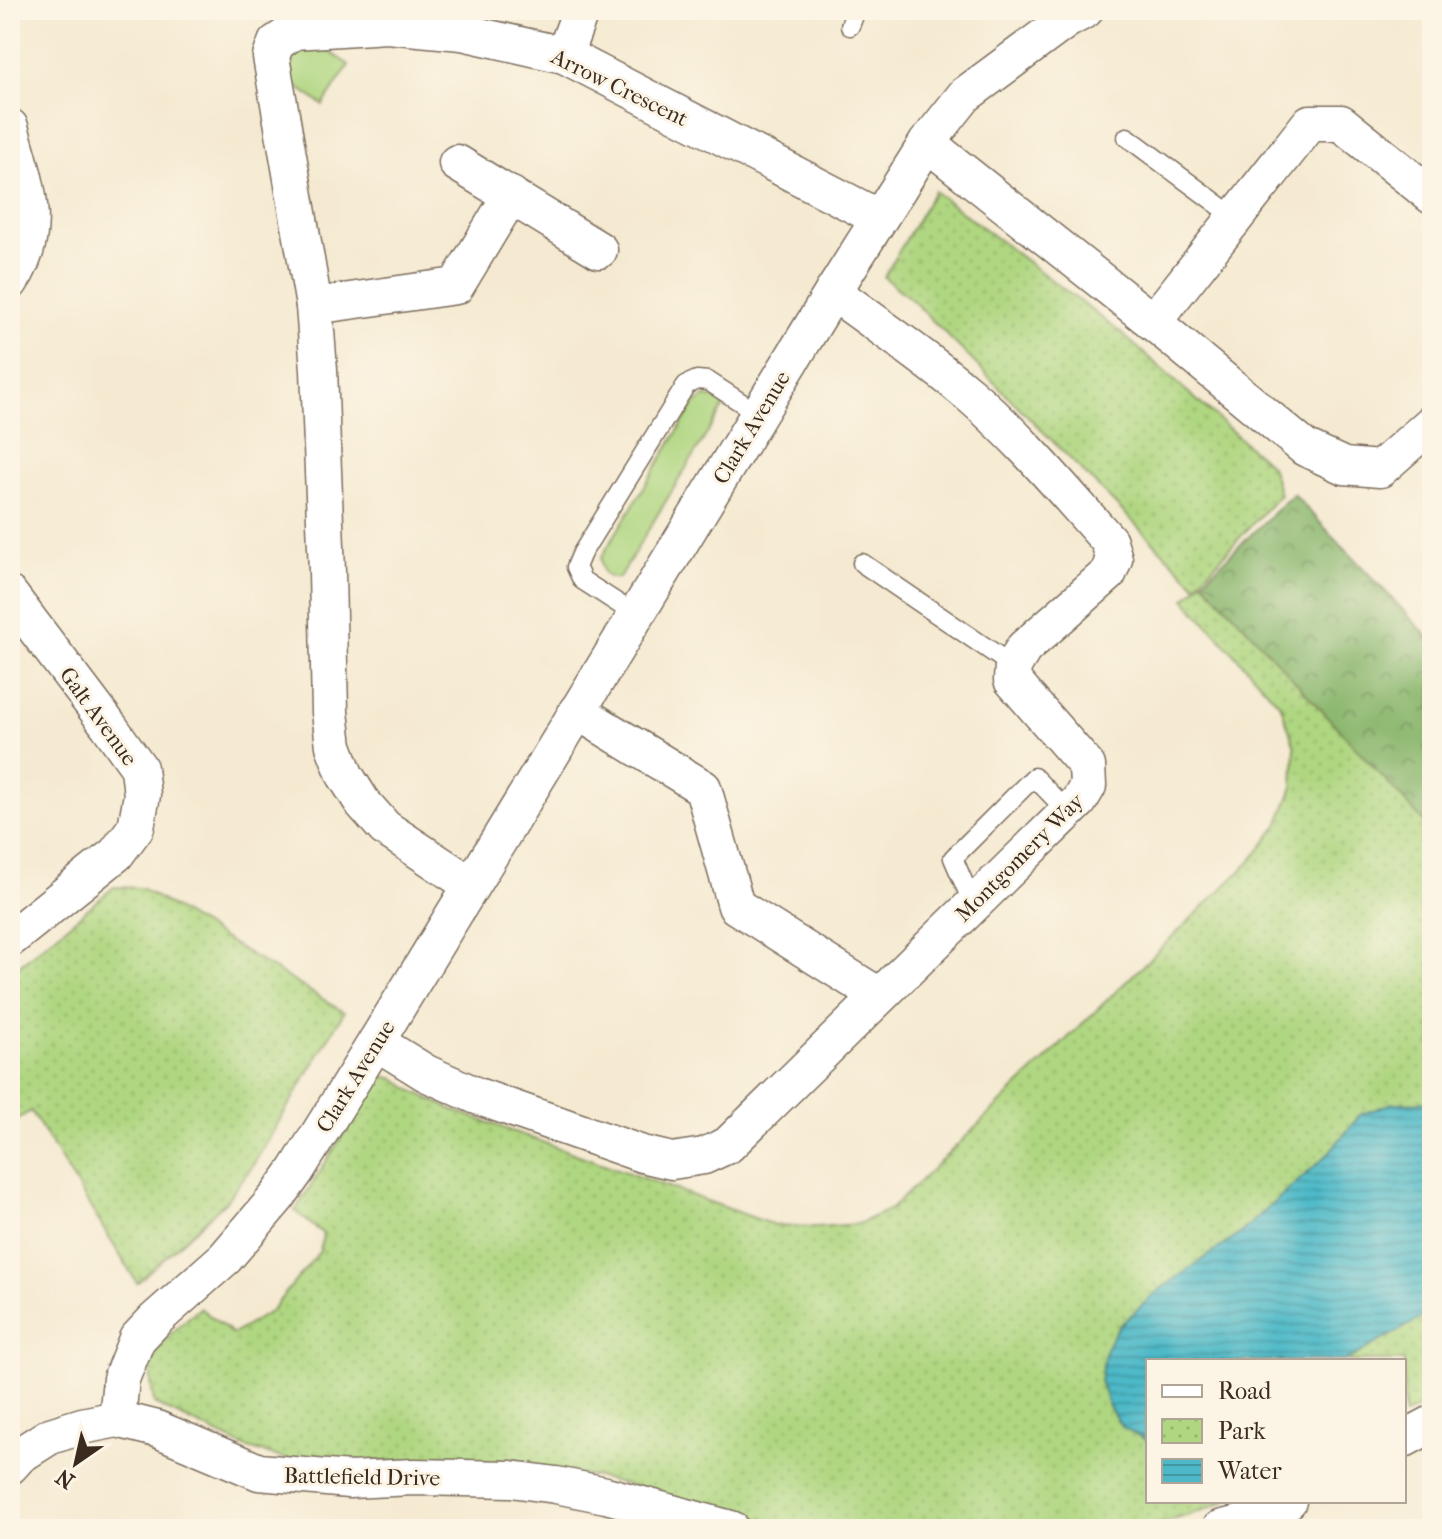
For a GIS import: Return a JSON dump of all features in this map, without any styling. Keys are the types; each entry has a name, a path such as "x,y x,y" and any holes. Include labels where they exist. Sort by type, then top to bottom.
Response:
{"street":[{"path":"564,55 581,10"},
{"name":"Clark Avenue","path":"117,1419 121,1379 137,1339 225,1258 296,1171 927,143 965,95 1065,21 1085,10"},
{"name":"Arrow Crescent","path":"471,885 385,828 362,802 345,775 334,746 330,712 327,572 314,306 271,57 276,43 294,31 387,25 462,32 564,55 879,218"},
{"path":"1153,322 1310,123 1341,123 1432,196"},
{"path":"10,127 30,201 31,227 26,251 10,282"},
{"path":"927,143 1153,322 1305,448 1344,466 1380,469 1432,423"},
{"path":"457,163 599,250"},
{"path":"314,306 456,286 511,195"},
{"path":"833,292 970,395 1024,446 1109,541 1114,559 1108,574 1024,648 1013,666"},
{"name":"Galt Avenue","path":"10,595 139,768 142,795 136,827 116,854 10,939"},
{"name":"Montgomery Way","path":"376,1042 426,1073 477,1096 642,1154 672,1161 704,1156 728,1145 1068,812 1088,786 1087,766 1012,680 1013,666"},
{"path":"577,711 703,788 736,906 879,996"},
{"name":"Battlefield Drive","path":"10,1466 20,1455 50,1436 117,1419 157,1429 259,1472 349,1480 414,1477 511,1479 606,1495 731,1529"},
{"path":"1406,1438 1432,1424"},
{"path":"1220,1529 1251,1521 1284,1503"}],"lane":[{"path":"1127,137 1235,217"},
{"path":"636,615 582,580 576,567 582,553 686,385 697,380 708,381 759,414"},
{"path":"862,563 1013,666"},
{"path":"973,904 953,858 1034,777 1068,812"}],"green space":[{"path":"318,44 349,65 323,105 291,83 292,61 297,51"},
{"path":"934,191 1120,332 1271,466 1280,494 1196,585 913,301 884,277"},
{"path":"705,397 725,404 619,578 607,576 601,558 695,403"},
{"path":"1293,494 1432,641 1432,831 1203,581"},
{"path":"1203,581 1432,831 1432,1401 1406,1414 1406,1359 1146,1359 1146,1503 1222,1503 1141,1529 799,1529 597,1477 492,1463 289,1460 245,1447 154,1404 153,1362 162,1344 177,1328 200,1308 233,1334 271,1311 320,1251 323,1234 295,1211 375,1084 384,1076 453,1110 774,1225 816,1227 858,1224 891,1209 1252,860 1278,825 1293,787 1295,747 1281,706 1185,599"},
{"path":"114,887 141,888 344,1012 252,1167 225,1202 137,1283 31,1111 10,1123 10,973"}],"water":[{"path":"1432,1102 1432,1312 1349,1359 1146,1359 1146,1440 1121,1426 1108,1405 1100,1380 1106,1348 1119,1326 1159,1290 1238,1235 1326,1156 1361,1114 1393,1103"}]}
